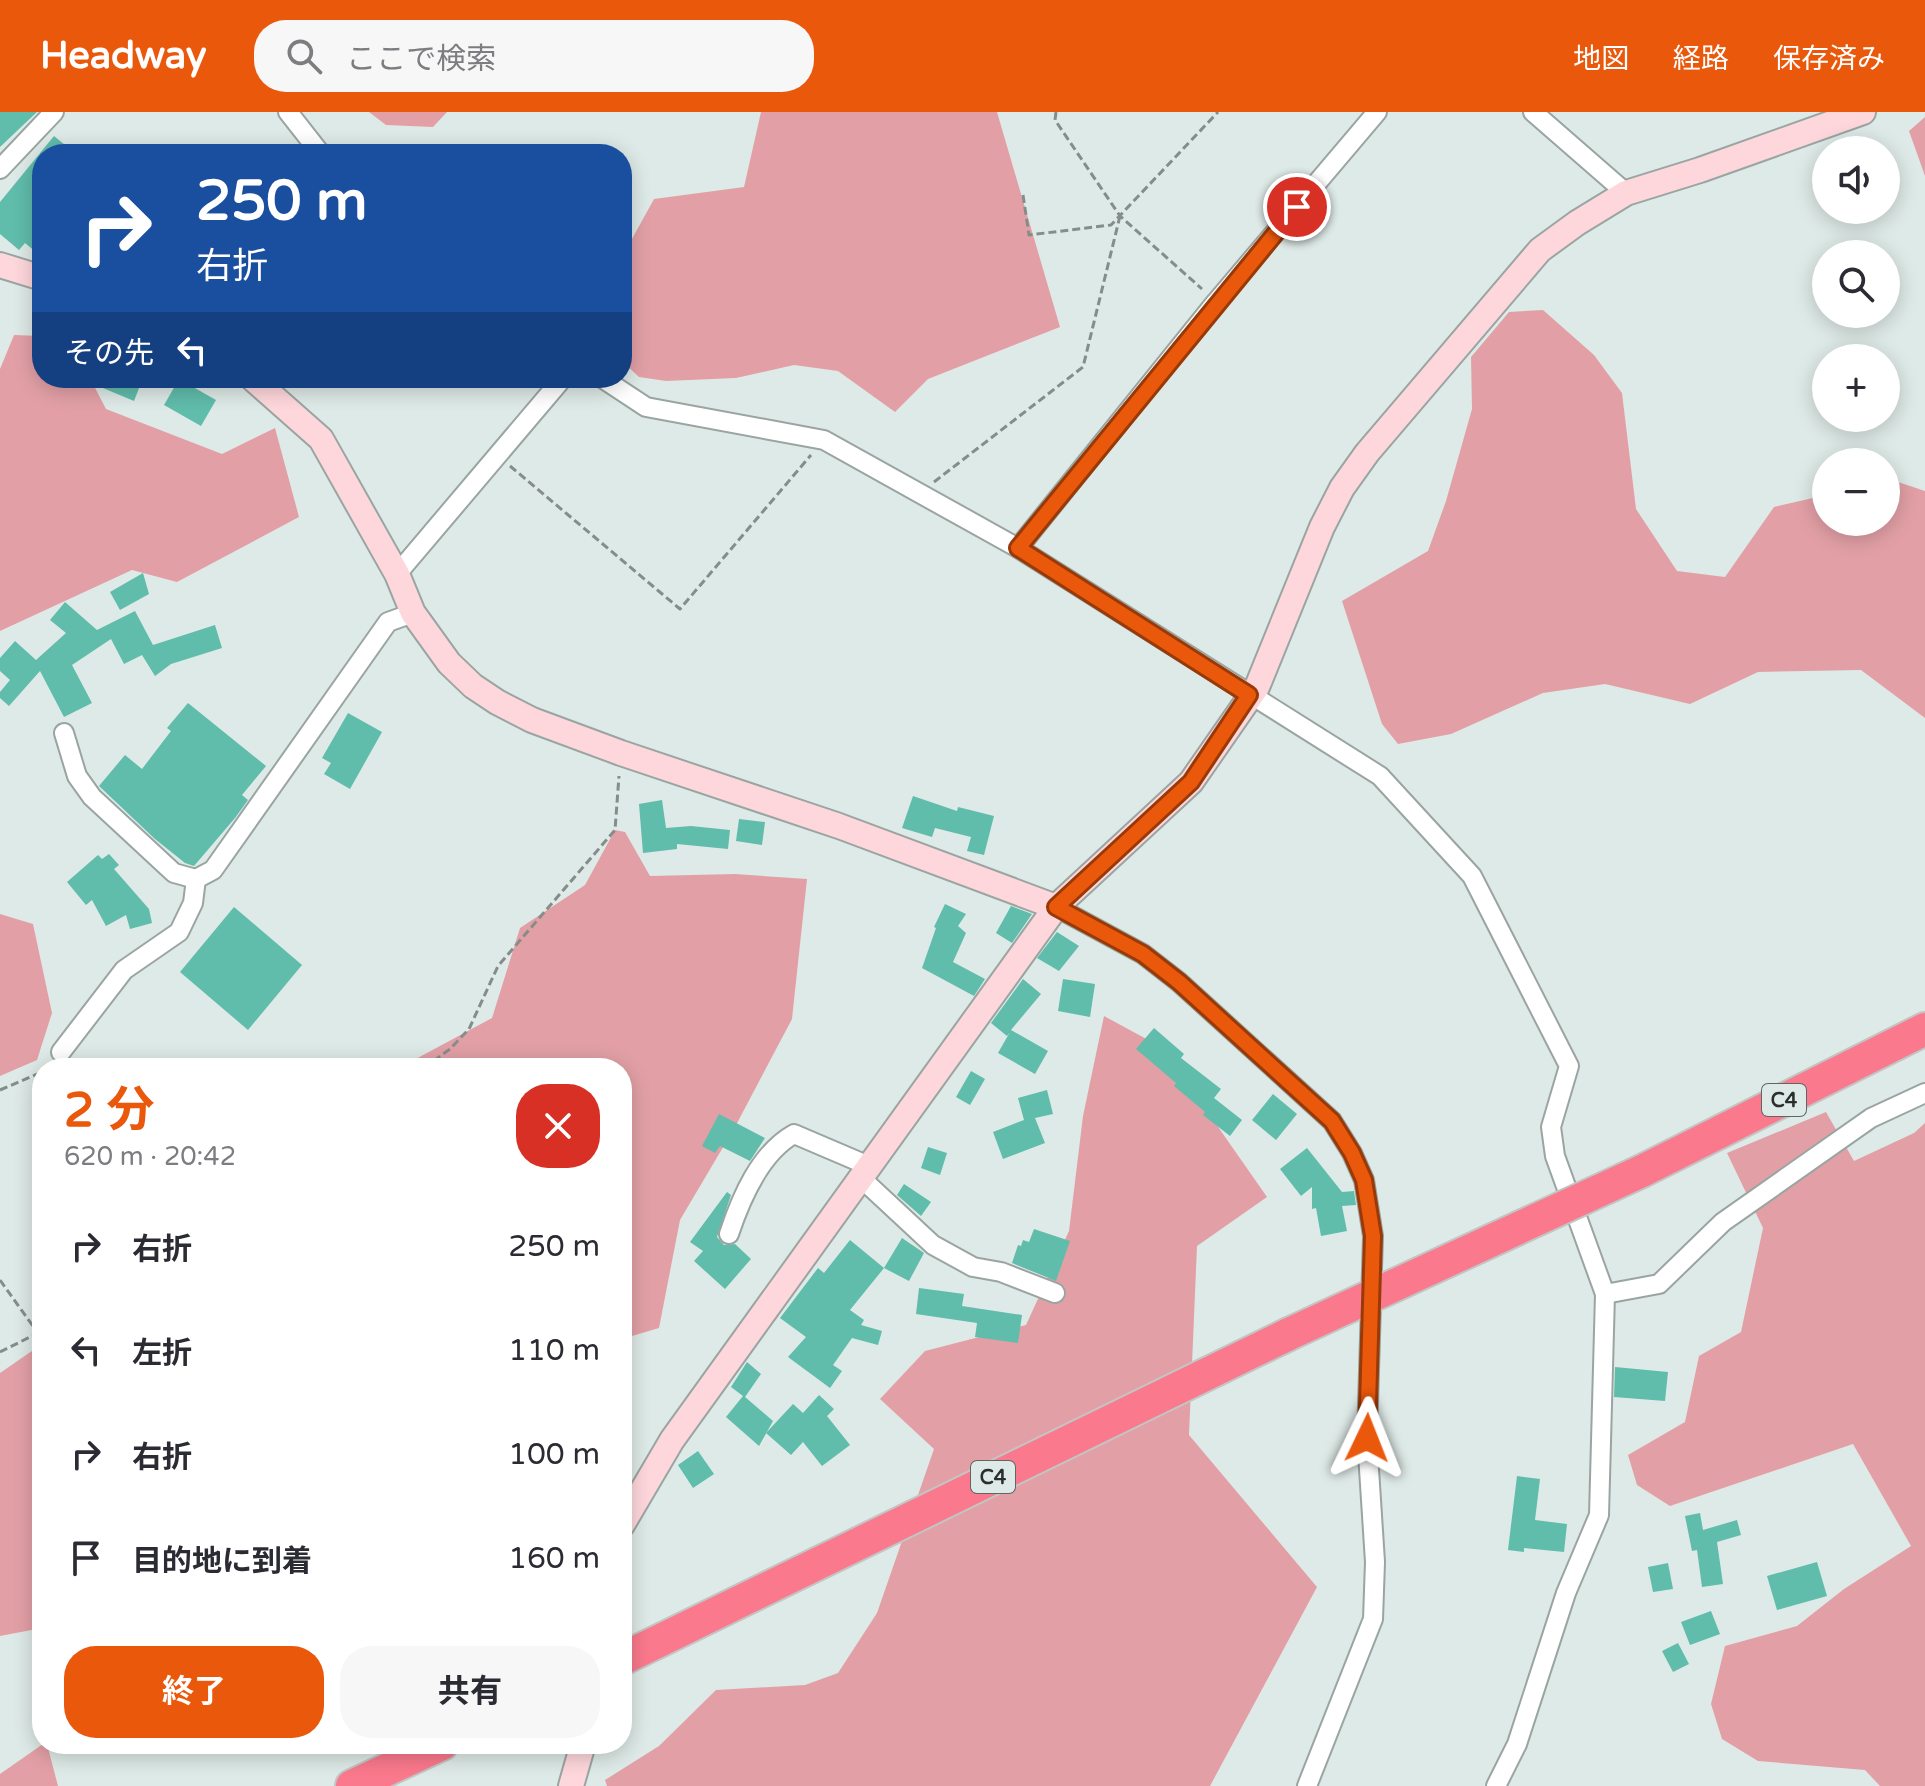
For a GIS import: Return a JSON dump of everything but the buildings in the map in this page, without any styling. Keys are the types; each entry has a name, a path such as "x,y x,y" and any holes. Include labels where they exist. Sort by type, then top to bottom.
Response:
{"highway":[{"name":"C4","path":"632,1654 1109,1420 1642,1171 1925,1029"},
{"path":"352,1786 421,1754"}],"street":[{"path":"0,169 54,112"},
{"path":"288,112 313,144"},
{"path":"1018,548 1216,302 1377,112"},
{"path":"1533,112 1626,193"},
{"path":"632,1508 672,1440 1056,907 1191,782 1257,687 1322,527 1342,488 1367,453 1540,250 1626,193 1863,112"},
{"path":"0,265 32,275"},
{"path":"266,388 321,439 397,574 413,613 449,663 473,686 532,720 839,826 1056,907 1143,954 1179,982 1332,1121 1364,1180 1373,1236 1367,1438 1375,1562 1373,1619 1307,1786"},
{"path":"397,574 555,388"},
{"path":"617,388 646,407 824,440 921,492 1018,548 1380,776 1472,876 1569,1066 1551,1127 1555,1156 1605,1294 1599,1515 1566,1593 1517,1744 1496,1786"},
{"path":"64,733 77,776 92,797 174,873 196,879 213,870 388,622 413,613"},
{"path":"61,1052 124,970 179,932 193,903 196,879"},
{"path":"1605,1294 1659,1284 1723,1222 1871,1118 1925,1093"},
{"path":"729,1234 740,1201 778,1143 794,1134 865,1172 933,1245 973,1267 1001,1272 1055,1293"},
{"path":"571,1786 580,1754"}],"path":[{"path":"1056,112 1055,120 1120,216 1216,302"},
{"path":"1023,195 1029,235 1111,225 1218,112"},
{"path":"921,492 1083,367 1120,216"},
{"path":"498,455 680,609 824,440"},
{"path":"438,1058 469,1029 498,966 615,830 621,753"},
{"path":"0,1090 32,1076"},
{"path":"0,1280 32,1322"},
{"path":"0,1352 32,1336"}],"shaded area":[{"path":"369,112 447,112 433,127 386,125"},
{"path":"761,112 997,112 1060,327 928,379 895,412 838,371 794,365 736,378 666,381 639,377 632,370 632,239 654,199 744,187"},
{"path":"1925,117 1925,176 1909,131"},
{"path":"1543,310 1594,355 1622,393 1636,509 1677,571 1725,577 1774,507 1812,498 1812,536 1900,536 1900,483 1925,491 1925,718 1861,670 1758,672 1690,704 1605,684 1543,693 1451,734 1398,744 1382,724 1342,601 1428,551 1472,409 1471,357 1509,312"},
{"path":"14,335 32,336 32,388 95,388 106,409 222,454 275,428 299,517 177,582 132,570 0,631 0,369"},
{"path":"615,830 625,832 650,876 735,874 807,879 792,1019 735,1127 680,1220 659,1328 632,1336 632,1058 418,1058 492,1018 520,928 585,885"},
{"path":"0,914 33,924 52,1013 38,1058 32,1058 32,1062 0,1076"},
{"path":"1104,1016 1163,1048 1267,1197 1197,1246 1189,1435 1317,1587 1210,1786 607,1786 605,1780 659,1746 716,1690 805,1685 838,1673 877,1613 934,1449 880,1399 925,1351 1026,1325 1069,1231 1083,1116"},
{"path":"1826,1112 1854,1161 1914,1133 1925,1123 1925,1786 1880,1786 1865,1770 1758,1761 1722,1739 1711,1704 1725,1646 1797,1626 1844,1589 1911,1546 1853,1444 1670,1506 1637,1485 1628,1455 1685,1422 1699,1356 1741,1332 1763,1228 1727,1153"},
{"path":"32,1351 32,1630 0,1636 0,1373"},
{"path":"32,1752 50,1754 58,1786 0,1786 0,1774"}],"route":[{"path":"1297,207 1216,302 1018,548 1249,695 1191,782 1056,907 1143,954 1179,982 1332,1121 1352,1153 1364,1180 1373,1236 1367,1438"}]}
